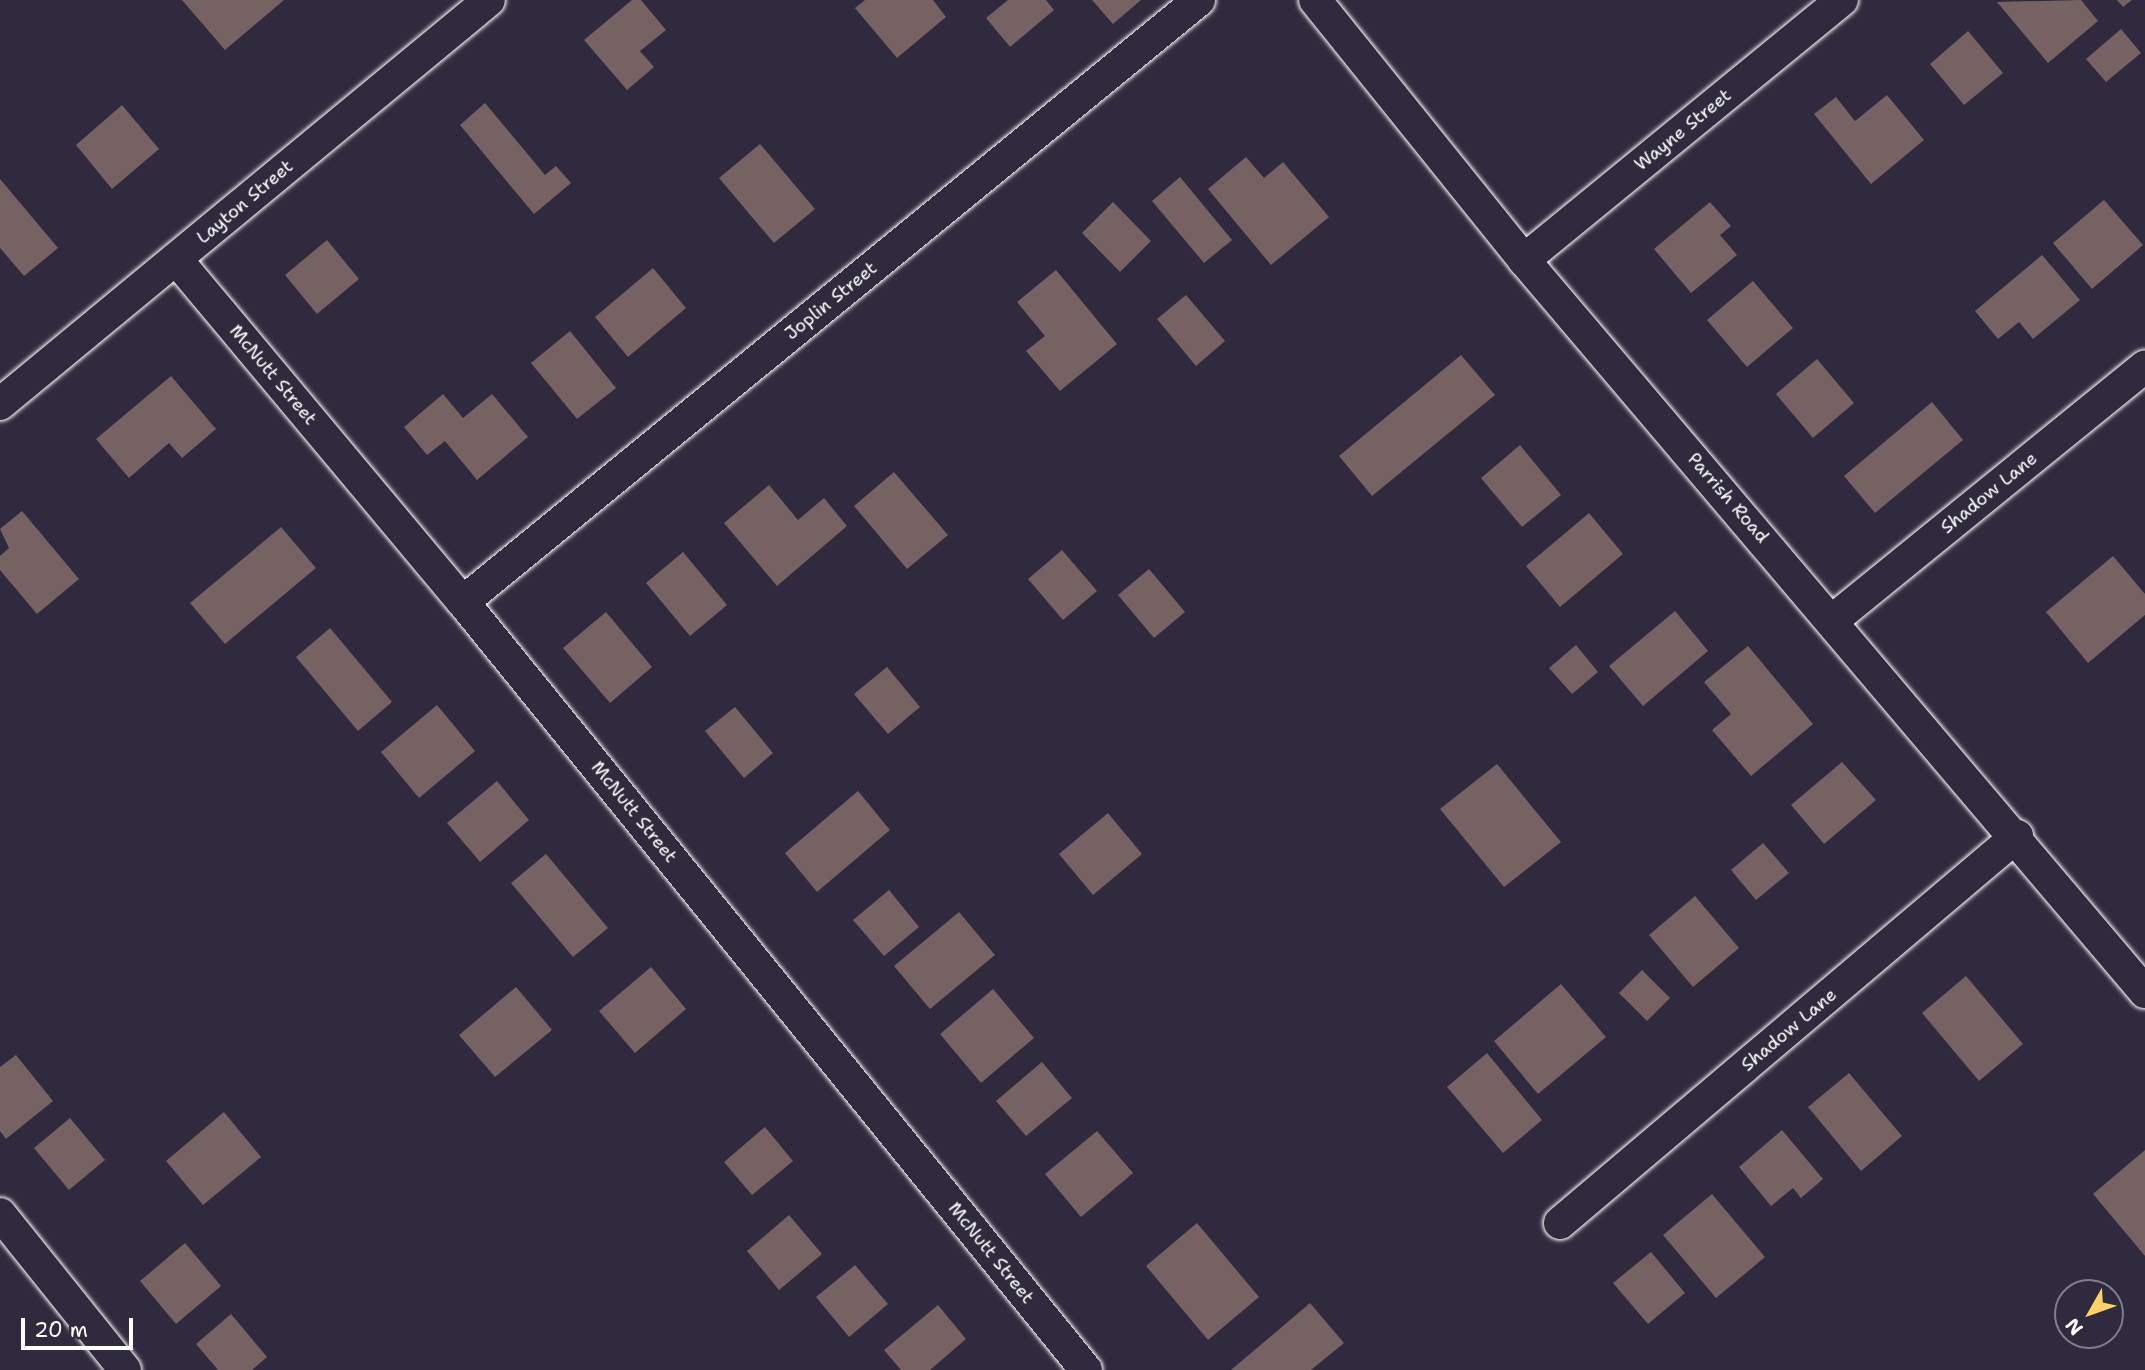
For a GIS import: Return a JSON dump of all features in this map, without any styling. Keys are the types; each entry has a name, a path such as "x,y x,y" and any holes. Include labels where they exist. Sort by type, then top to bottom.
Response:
{"street":[{"name":"Layton Street","path":"0,404 489,0"},
{"name":"Joplin Street","path":"463,602 1199,0"},
{"name":"Parrish Road","path":"1315,0 1524,260 2017,836 2145,992"},
{"name":"Wayne Street","path":"1524,260 1842,0"},
{"name":"McNutt Street","path":"176,259 463,602 1086,1370"},
{"name":"Shadow Lane","path":"1833,620 2145,366"},
{"name":"Shadow Lane","path":"1560,1223 2017,836"},
{"path":"0,1214 125,1370"}],"building":[{"path":"182,0 284,0 225,50"},
{"path":"632,0 641,0 666,30 640,51 654,67 627,90 584,40"},
{"path":"865,0 933,0 946,17 897,58 855,8"},
{"path":"1008,0 1046,0 1054,10 1010,47 986,18"},
{"path":"1092,0 1141,0 1113,24"},
{"path":"2081,0 2098,21 2048,63 1997,2"},
{"path":"2117,0 2132,0 2123,7"},
{"path":"2121,29 2141,53 2106,82 2086,59"},
{"path":"1968,31 2003,73 1964,105 1930,64"},
{"path":"1887,95 1924,140 1871,184 1814,114 1836,97 1855,121"},
{"path":"485,103 545,175 556,166 571,183 534,214 460,125"},
{"path":"122,105 159,149 112,189 76,145"},
{"path":"760,144 815,209 774,243 719,178"},
{"path":"1246,157 1264,178 1283,162 1329,217 1271,265 1208,189"},
{"path":"1180,177 1232,240 1204,263 1152,201"},
{"path":"0,179 58,248 24,276 0,248"},
{"path":"2104,200 2143,245 2092,289 2053,243"},
{"path":"1113,202 1151,241 1120,272 1082,233"},
{"path":"1710,202 1731,226 1720,235 1737,255 1691,293 1654,249"},
{"path":"327,240 359,279 317,314 285,275"},
{"path":"2042,255 2080,300 2033,339 2019,322 1998,339 1975,311"},
{"path":"653,268 686,308 628,357 595,317"},
{"path":"1056,270 1117,344 1060,391 1026,351 1045,336 1017,302"},
{"path":"1753,281 1793,328 1747,367 1707,320"},
{"path":"1186,295 1225,341 1196,366 1157,319"},
{"path":"570,331 616,388 577,419 531,363"},
{"path":"1461,355 1495,395 1372,496 1339,456"},
{"path":"1817,359 1854,403 1813,438 1776,394"},
{"path":"171,376 216,429 182,458 169,443 129,478 96,439"},
{"path":"443,394 463,418 492,394 528,437 477,480 445,441 427,455 404,427"},
{"path":"1932,402 1963,440 1875,513 1844,476"},
{"path":"1520,445 1561,495 1522,527 1481,478"},
{"path":"894,472 948,535 907,569 854,506"},
{"path":"769,485 798,520 824,498 847,526 777,586 724,523"},
{"path":"22,511 79,579 37,614 0,570 0,556 9,548 0,529"},
{"path":"1589,513 1623,554 1560,607 1526,566"},
{"path":"281,527 316,568 225,644 190,603"},
{"path":"1062,550 1097,591 1063,620 1028,579"},
{"path":"683,552 727,605 690,636 646,583"},
{"path":"2113,556 2145,594 2145,615 2088,663 2046,612"},
{"path":"1149,569 1185,612 1154,638 1118,595"},
{"path":"1675,611 1708,651 1643,706 1609,666"},
{"path":"606,612 652,667 610,703 563,648"},
{"path":"330,628 392,702 358,731 296,657"},
{"path":"1576,645 1598,672 1572,694 1549,668"},
{"path":"1748,646 1813,724 1751,776 1712,730 1731,714 1704,682"},
{"path":"887,667 920,707 888,734 854,694"},
{"path":"437,705 475,751 419,798 381,752"},
{"path":"735,707 773,753 744,778 705,731"},
{"path":"1842,762 1876,800 1824,844 1791,805"},
{"path":"1497,764 1561,842 1504,887 1440,809"},
{"path":"497,781 529,820 480,862 447,823"},
{"path":"858,791 890,830 817,892 785,853"},
{"path":"1108,813 1142,854 1093,895 1059,854"},
{"path":"1763,843 1789,873 1756,900 1731,870"},
{"path":"546,854 608,928 573,957 511,883"},
{"path":"889,890 919,927 884,956 853,920"},
{"path":"1695,896 1739,948 1693,987 1649,935"},
{"path":"959,912 995,955 930,1009 894,966"},
{"path":"651,967 686,1009 635,1053 599,1011"},
{"path":"1642,970 1670,998 1647,1021 1619,993"},
{"path":"1966,976 2023,1044 1979,1081 1922,1013"},
{"path":"1561,984 1606,1037 1538,1094 1494,1041"},
{"path":"516,987 552,1030 495,1077 459,1035"},
{"path":"993,989 1034,1038 981,1083 940,1034"},
{"path":"1487,1053 1542,1120 1503,1153 1447,1087"},
{"path":"16,1055 53,1101 6,1139 0,1131 0,1067"},
{"path":"1042,1062 1072,1098 1026,1136 996,1101"},
{"path":"1849,1073 1902,1136 1861,1171 1808,1107"},
{"path":"224,1112 261,1157 203,1205 166,1161"},
{"path":"70,1118 105,1160 69,1190 34,1148"},
{"path":"765,1127 793,1161 752,1195 724,1162"},
{"path":"1782,1130 1823,1179 1801,1198 1793,1188 1771,1206 1739,1167"},
{"path":"1097,1131 1133,1173 1081,1217 1045,1174"},
{"path":"2145,1150 2145,1256 2093,1194"},
{"path":"1712,1194 1765,1257 1716,1298 1663,1235"},
{"path":"789,1215 822,1254 779,1290 747,1251"},
{"path":"1197,1223 1259,1297 1208,1340 1146,1266"},
{"path":"185,1243 221,1286 176,1324 140,1281"},
{"path":"1651,1252 1685,1293 1648,1324 1613,1283"},
{"path":"855,1265 888,1304 849,1337 816,1297"},
{"path":"1310,1303 1344,1343 1311,1370 1231,1370"},
{"path":"938,1305 966,1339 930,1370 901,1370 884,1350"},
{"path":"231,1314 267,1357 252,1370 218,1370 196,1344"}]}
